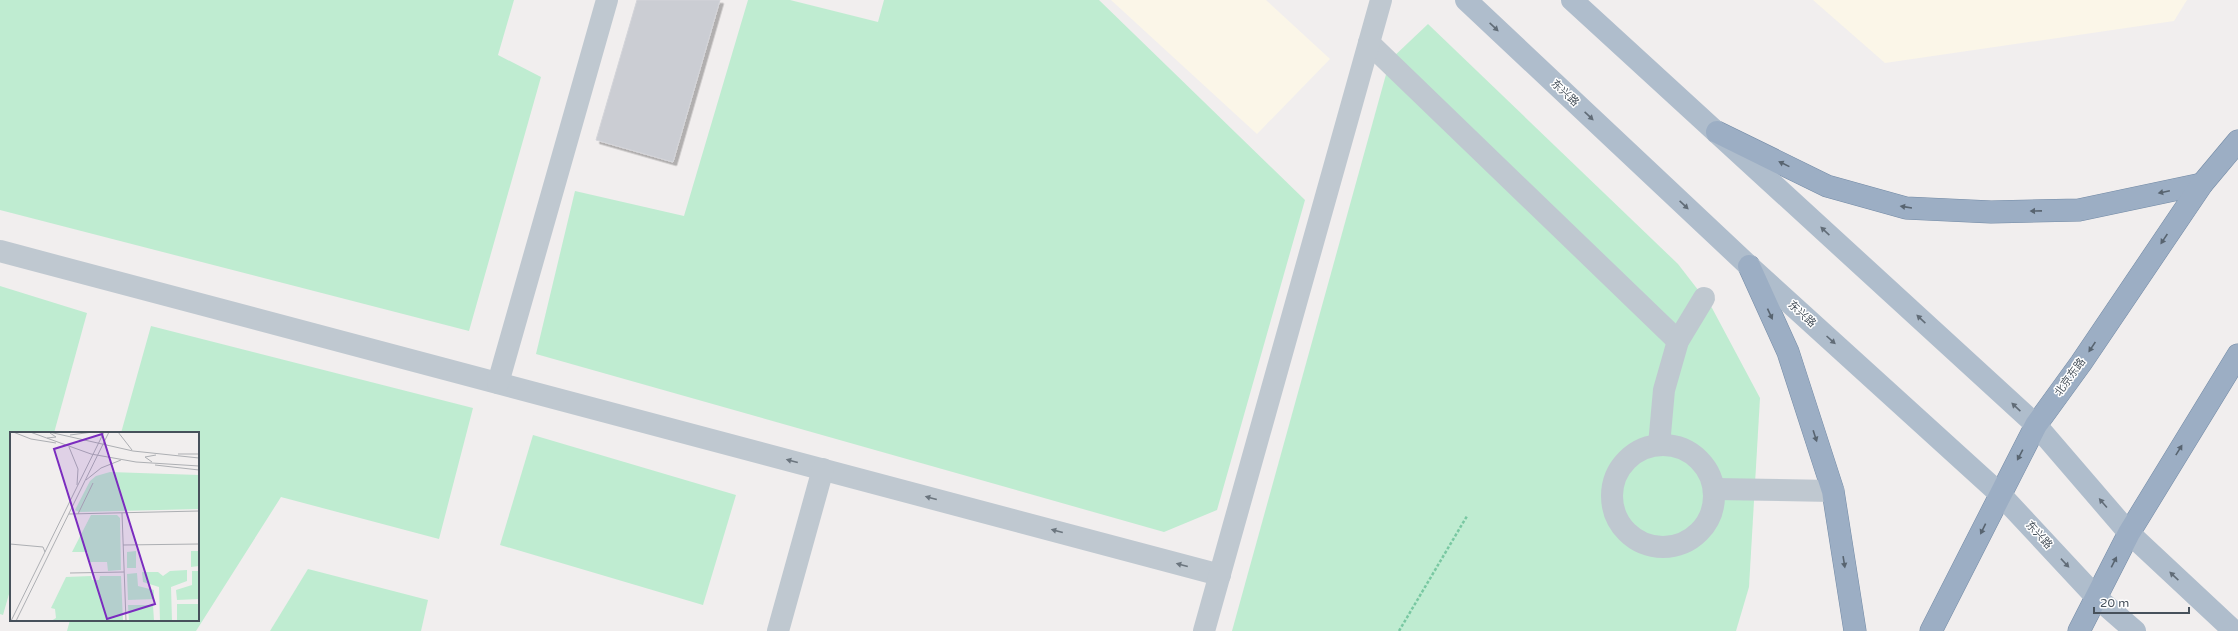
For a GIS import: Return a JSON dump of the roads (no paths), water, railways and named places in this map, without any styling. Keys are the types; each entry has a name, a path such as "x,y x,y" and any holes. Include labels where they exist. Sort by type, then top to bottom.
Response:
{"highway":[{"path":"1717,132 1827,186 1906,208 1991,212 2079,210 2202,184"},
{"name":"北京东路","path":"1931,631 2036,425 2081,363 2202,184 2238,141"},
{"path":"1748,266 1788,352 1833,491 1855,631"},
{"path":"2079,631 2129,533 2238,356"}],"main road":[{"name":"东兴路","path":"1466,0 1748,266 2000,494 2096,597 2134,631"},
{"path":"1572,0 2036,425 2129,533 2234,631"}],"street":[{"path":"498,383 607,0"},
{"path":"1204,631 1381,0"},
{"path":"1369,43 1678,341"},
{"path":"0,252 1220,575"},
{"path":"1659,445 1664,390 1678,341 1704,298"},
{"path":"1659,445 1675,446 1689,451 1701,461 1709,474 1714,489 1713,507 1707,523 1695,536 1680,545 1662,548 1645,545 1630,536 1619,523 1612,507 1612,489 1617,472 1628,458 1642,448 1659,445"},
{"path":"778,631 823,470"},
{"path":"1714,489 1833,491"}]}
